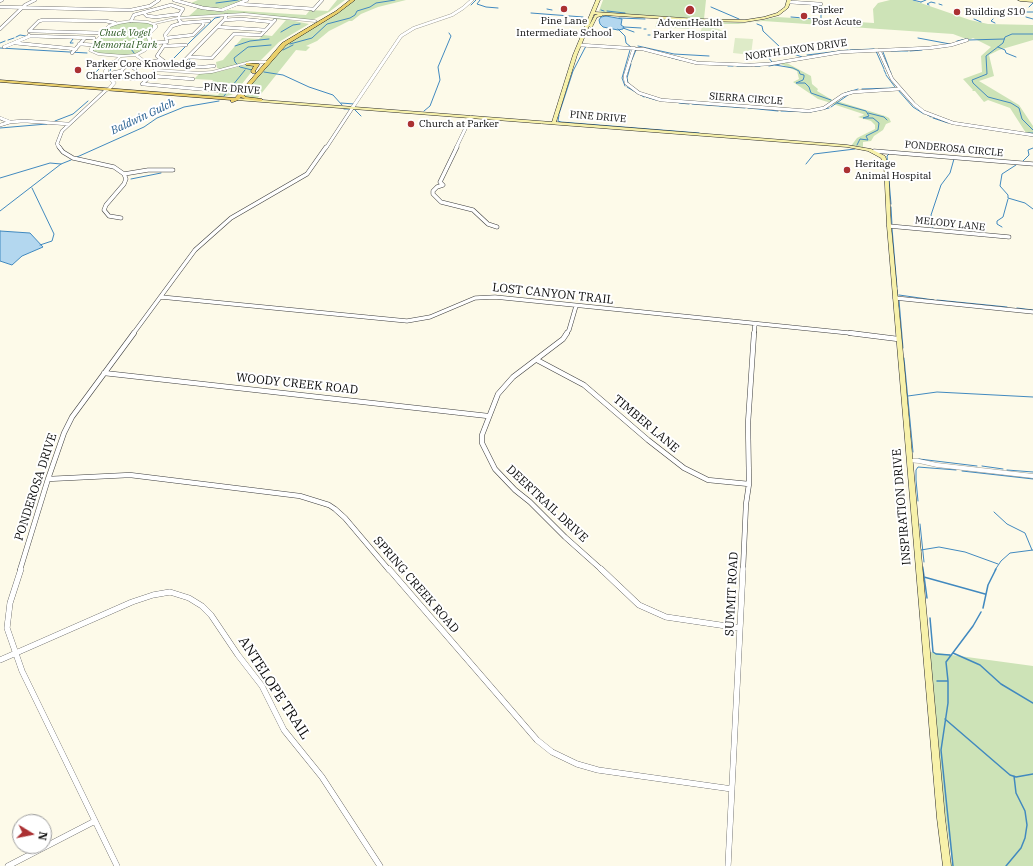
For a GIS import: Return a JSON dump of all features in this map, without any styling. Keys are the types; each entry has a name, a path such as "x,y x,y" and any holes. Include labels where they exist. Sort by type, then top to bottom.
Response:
{"main road":[{"path":"234,99 280,43 347,0"},
{"path":"264,62 288,41 337,12 353,0"},
{"path":"1020,0 1033,1"},
{"path":"600,1 598,11 600,13 622,15"},
{"path":"554,123 581,45 600,1"},
{"path":"594,13 735,21 760,19 781,12 791,1"},
{"path":"591,26 594,13"},
{"path":"581,45 597,15 622,15"},
{"path":"248,64 257,65 253,71 255,74"},
{"name":"PINE DRIVE","path":"0,82 320,105"},
{"name":"PINE DRIVE","path":"106,90 260,100 836,145 874,151"},
{"path":"203,96 226,97 240,92"},
{"path":"240,92 245,98 260,100"},
{"name":"INSPIRATION DRIVE","path":"874,151 882,155 886,161 889,226 898,339 947,866"}],"street":[{"path":"0,29 22,8 35,0"},
{"path":"0,7 131,10 150,6 159,0"},
{"path":"174,0 203,8 217,10 223,10 247,0"},
{"path":"238,4 314,10 322,0"},
{"path":"353,108 402,36 414,28 455,13 472,0"},
{"path":"791,1 821,4"},
{"path":"131,20 134,15 172,5 183,9 180,16 182,23"},
{"path":"144,13 147,16 154,17 247,14 292,18 314,22"},
{"path":"184,61 218,27 226,15"},
{"path":"30,36 30,30 41,19 106,21 115,23 131,20 154,23 180,16"},
{"path":"188,57 212,58 235,34 261,35 274,21 241,19 224,20"},
{"path":"166,38 194,36 203,25 204,21"},
{"path":"209,21 182,23 171,26 166,33 166,44 157,55 169,65 202,67 214,66"},
{"path":"115,23 94,45 91,50 94,53 120,56 136,55 146,50 151,43"},
{"path":"151,43 148,36 156,27 154,23"},
{"path":"218,27 266,30"},
{"path":"30,30 105,32"},
{"path":"4,47 30,36 94,38"},
{"path":"59,42 63,37"},
{"path":"72,53 85,38"},
{"name":"NORTH DIXON DRIVE","path":"581,45 634,48 695,62 744,66 769,64 836,52 932,48 967,40"},
{"path":"16,43 76,49"},
{"path":"151,43 186,45"},
{"path":"80,44 94,45"},
{"name":"SIERRA CIRCLE","path":"634,48 625,76 626,84 638,93 663,100 809,111 823,109 844,95 853,92 900,89"},
{"path":"879,50 890,78 918,108 942,120 1033,135"},
{"path":"136,55 157,70 176,72 204,73 218,71 234,66 264,62"},
{"path":"120,56 106,70 110,80 110,84 106,90 62,131 58,138 58,146 63,152 80,160 114,167 124,174 126,179 124,184 104,208 107,214 121,218"},
{"path":"212,58 214,66 218,71"},
{"path":"146,63 162,60"},
{"path":"114,61 127,62 135,69"},
{"path":"241,65 251,62 264,62"},
{"path":"107,74 121,71 125,66 130,65"},
{"path":"121,71 126,78 135,79"},
{"path":"171,77 176,72"},
{"path":"193,79 151,76 142,84 221,91"},
{"path":"164,93 170,87"},
{"name":"PONDEROSA DRIVE","path":"117,866 67,765 15,653 6,628 8,611 48,479 67,427 104,373 195,250 217,229 243,210 298,180 309,171 353,108"},
{"path":"471,117 440,182 443,185 437,187 433,191 433,194 441,202 473,210 488,224 497,226"},
{"path":"0,118 10,122"},
{"path":"0,126 10,122 28,121 69,124"},
{"name":"PONDEROSA CIRCLE","path":"874,151 1033,164"},
{"path":"124,174 148,170 173,170"},
{"name":"MELODY LANE","path":"889,226 1009,237"},
{"name":"LOST CANYON TRAIL","path":"161,297 400,321 414,321 430,318 475,298 502,298 858,333 898,339"},
{"path":"895,298 1033,312"},
{"name":"DEERTRAIL DRIVE","path":"576,306 566,335 555,347 507,382 494,400 482,434 482,443 488,457 495,469 515,490 530,502 565,537 587,555 633,600 646,609 666,617 740,628"},
{"name":"SUMMIT ROAD","path":"728,866 749,484 748,423 755,324"},
{"name":"TIMBER LANE","path":"537,360 584,385 651,443 688,470 708,480 749,484"},
{"name":"WOODY CREEK ROAD","path":"104,373 488,416"},
{"path":"910,461 919,464 1033,476"},
{"name":"SPRING CREEK ROAD","path":"48,479 130,475 300,496 329,505 345,518 498,696 538,740 552,752 577,764 598,770 732,789"},
{"name":"ANTELOPE TRAIL","path":"0,660 116,608 153,595 174,593 196,602 211,615 238,655 257,679 284,730 322,777 380,866"},
{"path":"8,866 96,821"}],"green space":[{"path":"198,0 244,0 229,7 217,9 191,3"},
{"path":"337,0 345,0 329,12 310,21 246,13 183,17 181,16 189,16 198,8 224,11 306,15 310,10 328,11"},
{"path":"355,0 406,0 378,7 361,14 352,21 329,31 317,41 306,46 310,47 306,51 296,50 257,99 246,98 242,94 285,44 337,13"},
{"path":"603,0 706,0 704,19 605,13 599,11"},
{"path":"890,0 912,0 970,20 988,24 1033,25 1033,40 999,50 989,55 994,76 979,81 1019,105 1033,126 1033,134 1026,133 1010,108 988,100 984,102 975,91 972,91 973,90 963,79 982,72 981,56 991,47 973,38 969,40 953,34 763,21 752,22 777,17 874,23 873,9 878,3"},
{"path":"275,17 309,24 279,42 261,60 246,62 220,69 217,68 216,62 223,60 242,38 259,39 263,35 272,36 286,20 273,19"},
{"path":"657,21 690,23 689,29 655,27"},
{"name":"Chuck Vogel Memorial Park","path":"124,22 148,22 154,25 154,28 147,36 149,45 139,53 126,55 103,54 93,51 92,49 109,27"},
{"path":"712,22 747,23 725,24"},
{"path":"702,26 719,29 725,33 726,37 700,34 699,32 701,31"},
{"path":"735,38 753,39 751,55 733,53"},
{"path":"785,62 811,76 812,84 818,89 817,91 834,101 831,103 818,99 793,82 799,79 797,71 778,63"},
{"path":"250,64 256,66 235,93 231,95 222,97 167,92 218,95 226,86 210,85 213,80 194,79 199,74 217,72"},
{"path":"837,101 885,116 889,118 891,122 886,124 883,130 874,136 871,141 863,142 863,147 851,146 857,138 875,129 875,125 871,121 858,117 864,115 863,114 833,104"},
{"path":"930,652 1033,666 1033,866 950,866 952,861 945,814"}],"water":[{"path":"606,16 622,19 621,25 624,27 623,29 618,30 603,27 599,20 601,17"},
{"path":"0,231 30,233 43,247 22,256 12,265 0,261"}],"waterway":[{"path":"216,3 238,0"},
{"name":"Baldwin Gulch","path":"290,44 312,38 327,24 350,18 355,15 357,11 370,7 376,3 395,0"},
{"path":"471,5 476,0"},
{"path":"480,0 477,4 486,7 498,8"},
{"path":"913,0 921,2 926,0"},
{"path":"929,5 927,4 931,2 935,3"},
{"path":"1029,7 1033,3"},
{"path":"821,5 821,19"},
{"path":"711,7 739,19"},
{"path":"984,8 983,9 987,10"},
{"path":"547,9 552,10"},
{"path":"974,11 979,9"},
{"path":"988,10 994,11"},
{"path":"607,11 625,13"},
{"path":"997,12 1001,13"},
{"path":"1024,14 1026,12 1033,12"},
{"path":"531,13 583,17"},
{"path":"989,16 999,16"},
{"path":"173,59 215,18 220,17"},
{"path":"791,17 815,19"},
{"path":"1026,17 1033,19"},
{"path":"619,18 645,19"},
{"path":"974,19 981,22"},
{"path":"993,19 991,21 995,23"},
{"path":"281,32 293,25 300,24"},
{"path":"757,24 762,26 763,31 780,47 769,54 768,57 772,62"},
{"path":"624,27 641,28"},
{"path":"623,28 634,32"},
{"path":"618,29 625,36 626,43 631,47"},
{"path":"133,32 138,32"},
{"path":"131,46 142,33 139,32"},
{"path":"424,111 430,106 440,80 438,67 451,36 449,33"},
{"path":"1033,34 1012,34 1005,37 1003,43 986,56 987,74 972,80 973,83 988,97 1011,103 1019,108 1022,119 1033,130"},
{"path":"16,37 20,35 26,36"},
{"path":"8,40 14,38"},
{"path":"918,38 950,44"},
{"path":"73,39 70,43 73,43"},
{"path":"235,46 250,41 269,39"},
{"path":"957,41 966,39"},
{"path":"969,40 1004,39"},
{"path":"0,43 5,41"},
{"name":"Baldwin Gulch","path":"252,70 240,67 235,62 234,58 248,47 271,45"},
{"name":"Baldwin Gulch","path":"283,50 293,45"},
{"path":"559,114 573,71 586,46"},
{"path":"638,46 674,54 709,56"},
{"path":"998,47 1005,50 1006,53 1016,57"},
{"path":"0,48 87,53"},
{"path":"131,49 134,53"},
{"path":"780,49 802,57"},
{"path":"850,50 874,49"},
{"path":"625,86 622,78 630,50"},
{"path":"631,62 636,50"},
{"path":"807,55 848,50"},
{"path":"910,51 922,50"},
{"path":"876,51 884,69"},
{"path":"891,51 908,51"},
{"path":"883,52 889,68"},
{"path":"669,57 680,60"},
{"path":"185,62 188,62 190,59"},
{"path":"102,66 107,61"},
{"path":"628,83 627,78 631,64"},
{"path":"769,66 780,64"},
{"path":"775,65 793,68 799,71 800,74 804,75 804,77 803,80 796,83 805,83 809,87 811,93 831,100"},
{"path":"97,66 102,66"},
{"path":"92,76 102,66"},
{"path":"728,66 733,66"},
{"path":"737,66 752,66"},
{"path":"755,66 760,66"},
{"path":"889,69 891,73"},
{"name":"Baldwin Gulch","path":"224,96 245,70"},
{"path":"884,70 886,74"},
{"path":"264,72 283,75 309,87 333,95 342,105"},
{"path":"886,75 895,87"},
{"path":"114,77 117,80 124,78"},
{"path":"627,87 644,97"},
{"path":"862,89 894,88"},
{"path":"845,93 858,89"},
{"path":"898,90 913,107 924,114"},
{"path":"831,107 848,95"},
{"path":"646,97 656,100"},
{"path":"55,121 73,114 88,101"},
{"name":"Baldwin Gulch","path":"77,157 144,127 157,118 184,107 219,101"},
{"path":"341,103 354,104"},
{"path":"679,103 689,104"},
{"path":"837,103 866,111 869,116 863,118 873,118 879,123 878,130 866,136 868,140 860,139 857,145"},
{"path":"692,104 745,108"},
{"path":"748,108 778,111"},
{"path":"781,111 810,112 829,108"},
{"path":"344,109 349,109"},
{"path":"355,110 361,116"},
{"path":"868,113 884,117 887,120"},
{"path":"926,114 931,117"},
{"path":"559,115 558,121 561,122 699,133"},
{"path":"933,118 948,123"},
{"path":"0,128 47,124"},
{"path":"1028,133 1033,133"},
{"path":"1023,161 1029,155 1028,150 1033,148"},
{"path":"806,164 814,154 855,149"},
{"path":"889,154 887,156 891,204"},
{"path":"933,229 931,215 941,185 950,173 954,159"},
{"name":"Baldwin Gulch","path":"61,164 71,160"},
{"path":"0,178 50,163 61,164"},
{"name":"Baldwin Gulch","path":"0,211 61,164"},
{"path":"1016,165 1002,174 1000,186 1008,195 1008,198 1025,203 1033,209"},
{"path":"131,179 161,173"},
{"path":"32,188 54,234 52,241 40,245"},
{"path":"1002,227 997,224 997,221 1003,217 1008,199"},
{"path":"891,207 892,225"},
{"path":"892,228 897,287"},
{"path":"897,290 898,297"},
{"path":"899,295 934,300"},
{"path":"899,300 903,348"},
{"path":"937,300 1007,307"},
{"path":"1017,308 1033,310"},
{"path":"904,358 913,452"},
{"path":"908,396 937,392 1033,397"},
{"path":"919,459 977,466"},
{"path":"982,466 1003,469"},
{"path":"918,501 916,480 916,470 918,467 956,470"},
{"path":"1007,470 1033,472"},
{"path":"962,471 1033,479"},
{"path":"994,512 1007,524 1025,533 1032,550"},
{"path":"920,524 923,550"},
{"path":"923,550 939,547 965,552 998,564"},
{"path":"923,550 924,562"},
{"path":"995,570 1001,561 1010,553 1033,550"},
{"path":"923,569 924,577"},
{"path":"983,608 988,585 996,569"},
{"path":"924,577 985,594"},
{"path":"924,577 927,598"},
{"path":"948,681 946,662 973,626 981,612"},
{"path":"930,618 933,652 936,654 950,655"},
{"path":"953,653 980,665 1001,684 1033,703"},
{"path":"937,681 948,681"},
{"path":"946,719 948,703 948,681"},
{"path":"946,719 1010,775 1014,776"},
{"path":"946,719 941,750 953,866"},
{"path":"1014,776 1033,774"},
{"path":"1006,866 1021,848 1025,838 1027,825 1025,811 1016,793 1014,776"}],"place":[{"name":"Pine Lane Intermediate School","path":"564,9"},
{"name":"AdventHealth Parker Hospital","path":"690,10"},
{"name":"Building S10","path":"957,12"},
{"name":"Parker Post Acute","path":"804,16"},
{"name":"Parker Core Knowledge Charter School","path":"78,70"},
{"name":"Church at Parker","path":"411,124"},
{"name":"Heritage Animal Hospital","path":"847,170"}]}
